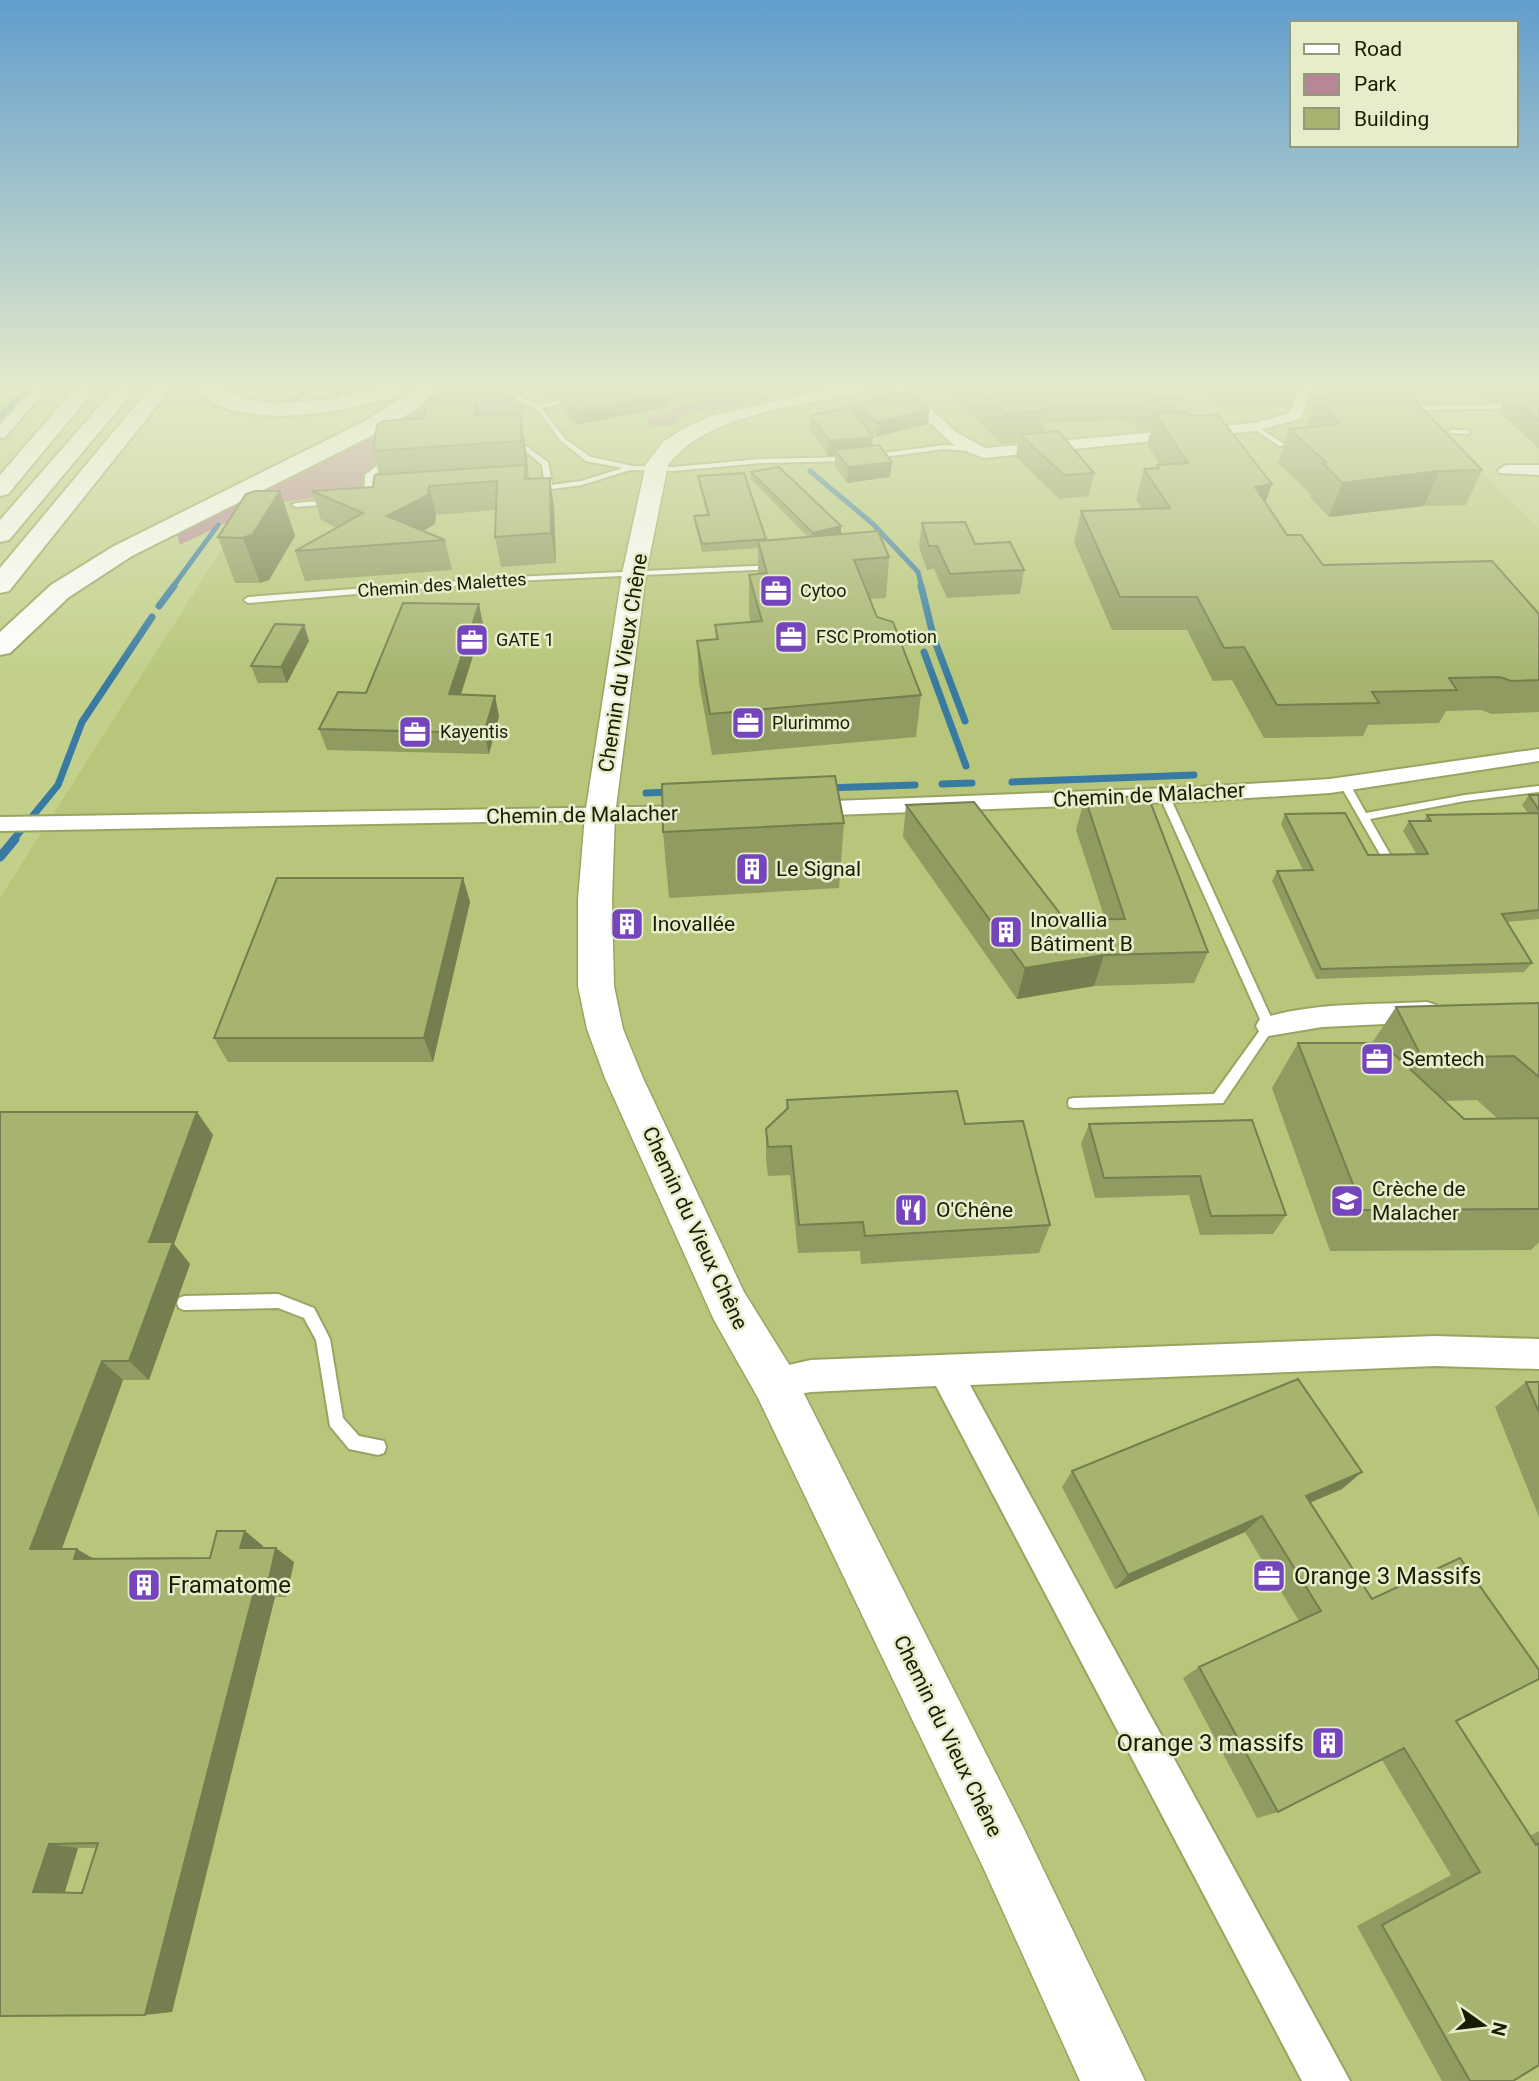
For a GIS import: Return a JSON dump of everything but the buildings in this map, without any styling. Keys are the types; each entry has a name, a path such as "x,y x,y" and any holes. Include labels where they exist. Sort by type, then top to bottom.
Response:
{"highway":[{"path":"0,535 44,484"},
{"path":"0,585 83,484"},
{"path":"0,647 60,591 122,551 256,484"}],"main road":[{"name":"Chemin du Vieux Chêne","path":"652,484 635,573 600,816 595,900 596,986 605,1029 624,1078 729,1306 774,1382 1003,1847 1113,2081"}],"street":[{"name":"Chemin de Malacher","path":"780,810 1164,795 1344,783 1539,755"},
{"name":"Chemin de Malacher","path":"1,824 716,812"},
{"path":"1269,1026 1322,1017 1452,1011"},
{"path":"774,1382 811,1376 1435,1351 1539,1354"},
{"path":"945,1370 1327,2081"}],"lane":[{"path":"367,500 368,484"},
{"path":"530,489 570,484"},
{"path":"355,501 379,499"},
{"path":"296,505 343,502"},
{"name":"Chemin des Malettes","path":"248,600 514,579 781,567"},
{"path":"1344,783 1386,856"},
{"path":"1363,817 1465,798 1539,789"},
{"path":"1074,1103 1217,1099 1269,1026 1164,795"},
{"path":"184,1303 278,1300 309,1313 323,1339 335,1421 355,1443 378,1447"}],"shaded area":[{"path":"295,484 1494,484 1539,529 1539,2081 0,2081 0,898 244,514"}],"green space":[{"path":"276,484 374,484 372,493 303,499 264,507 179,545 178,534"}],"waterway":[{"path":"826,484 873,524 918,572 922,588"},
{"path":"172,588 218,525"},
{"path":"159,606 174,586"},
{"path":"921,586 934,639 965,721"},
{"path":"13,840 58,785 82,722 152,617"},
{"path":"924,652 966,766"},
{"path":"1012,782 1194,775"},
{"path":"942,784 972,783"},
{"path":"826,788 915,785"},
{"path":"646,793 672,792"},
{"path":"0,857 15,839"}],"place":[{"name":"Cytoo","path":"776,591"},
{"name":"FSC Promotion","path":"791,637"},
{"name":"GATE 1","path":"472,640"},
{"name":"Plurimmo","path":"748,723"},
{"name":"Kayentis","path":"415,732"},
{"name":"Le Signal","path":"752,869"},
{"name":"Inovallée","path":"627,924"},
{"name":"Inovallia Bâtiment B","path":"1006,932"},
{"name":"Semtech","path":"1377,1059"},
{"name":"Crèche de Malacher","path":"1347,1201"},
{"name":"O'Chêne","path":"911,1210"},
{"name":"Orange 3 Massifs","path":"1269,1576"},
{"name":"Framatome","path":"144,1585"},
{"name":"Orange 3 massifs","path":"1328,1743"}]}
